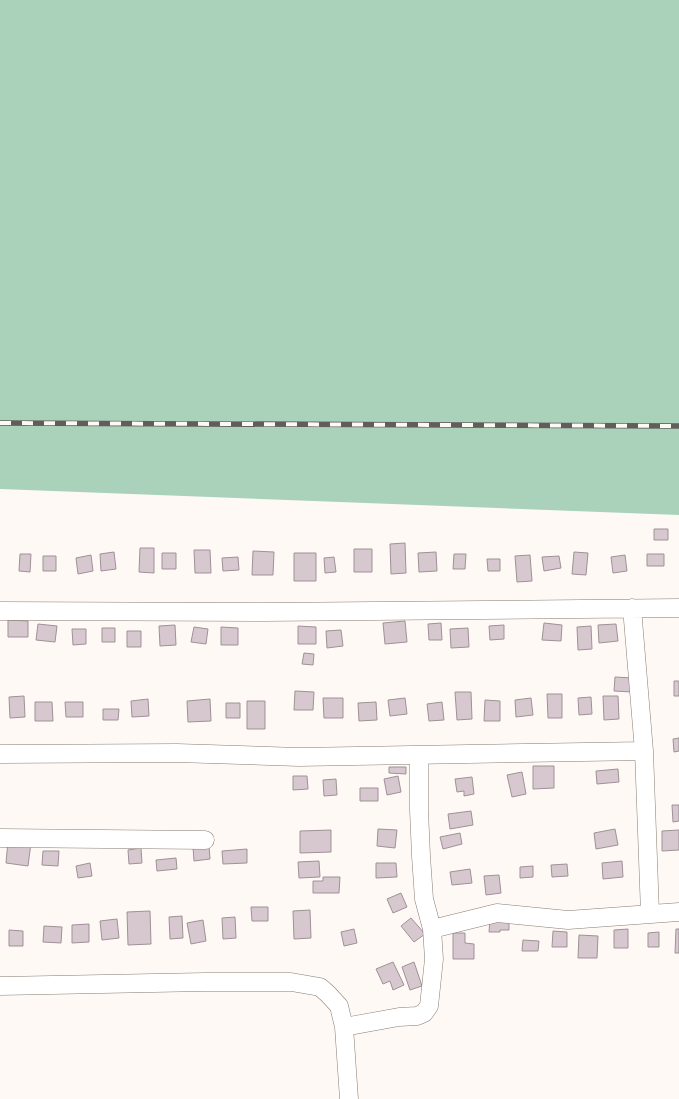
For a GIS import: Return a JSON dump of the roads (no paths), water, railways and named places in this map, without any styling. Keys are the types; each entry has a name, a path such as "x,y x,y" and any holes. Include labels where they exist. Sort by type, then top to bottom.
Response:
{"street":[{"path":"632,608 644,751 650,914"},
{"path":"0,611 265,612 679,608"},
{"path":"0,754 176,753 300,757 644,751"},
{"path":"344,1027 399,1017 417,1016 424,1013 429,1006 434,960 432,929 424,899 421,856 419,810 420,755"},
{"path":"0,838 204,840"},
{"path":"432,929 497,913 568,920 679,912"},
{"path":"0,986 291,982 320,987 338,1006 344,1027 349,1099"}],"railway":[{"path":"0,423 679,426"}]}
